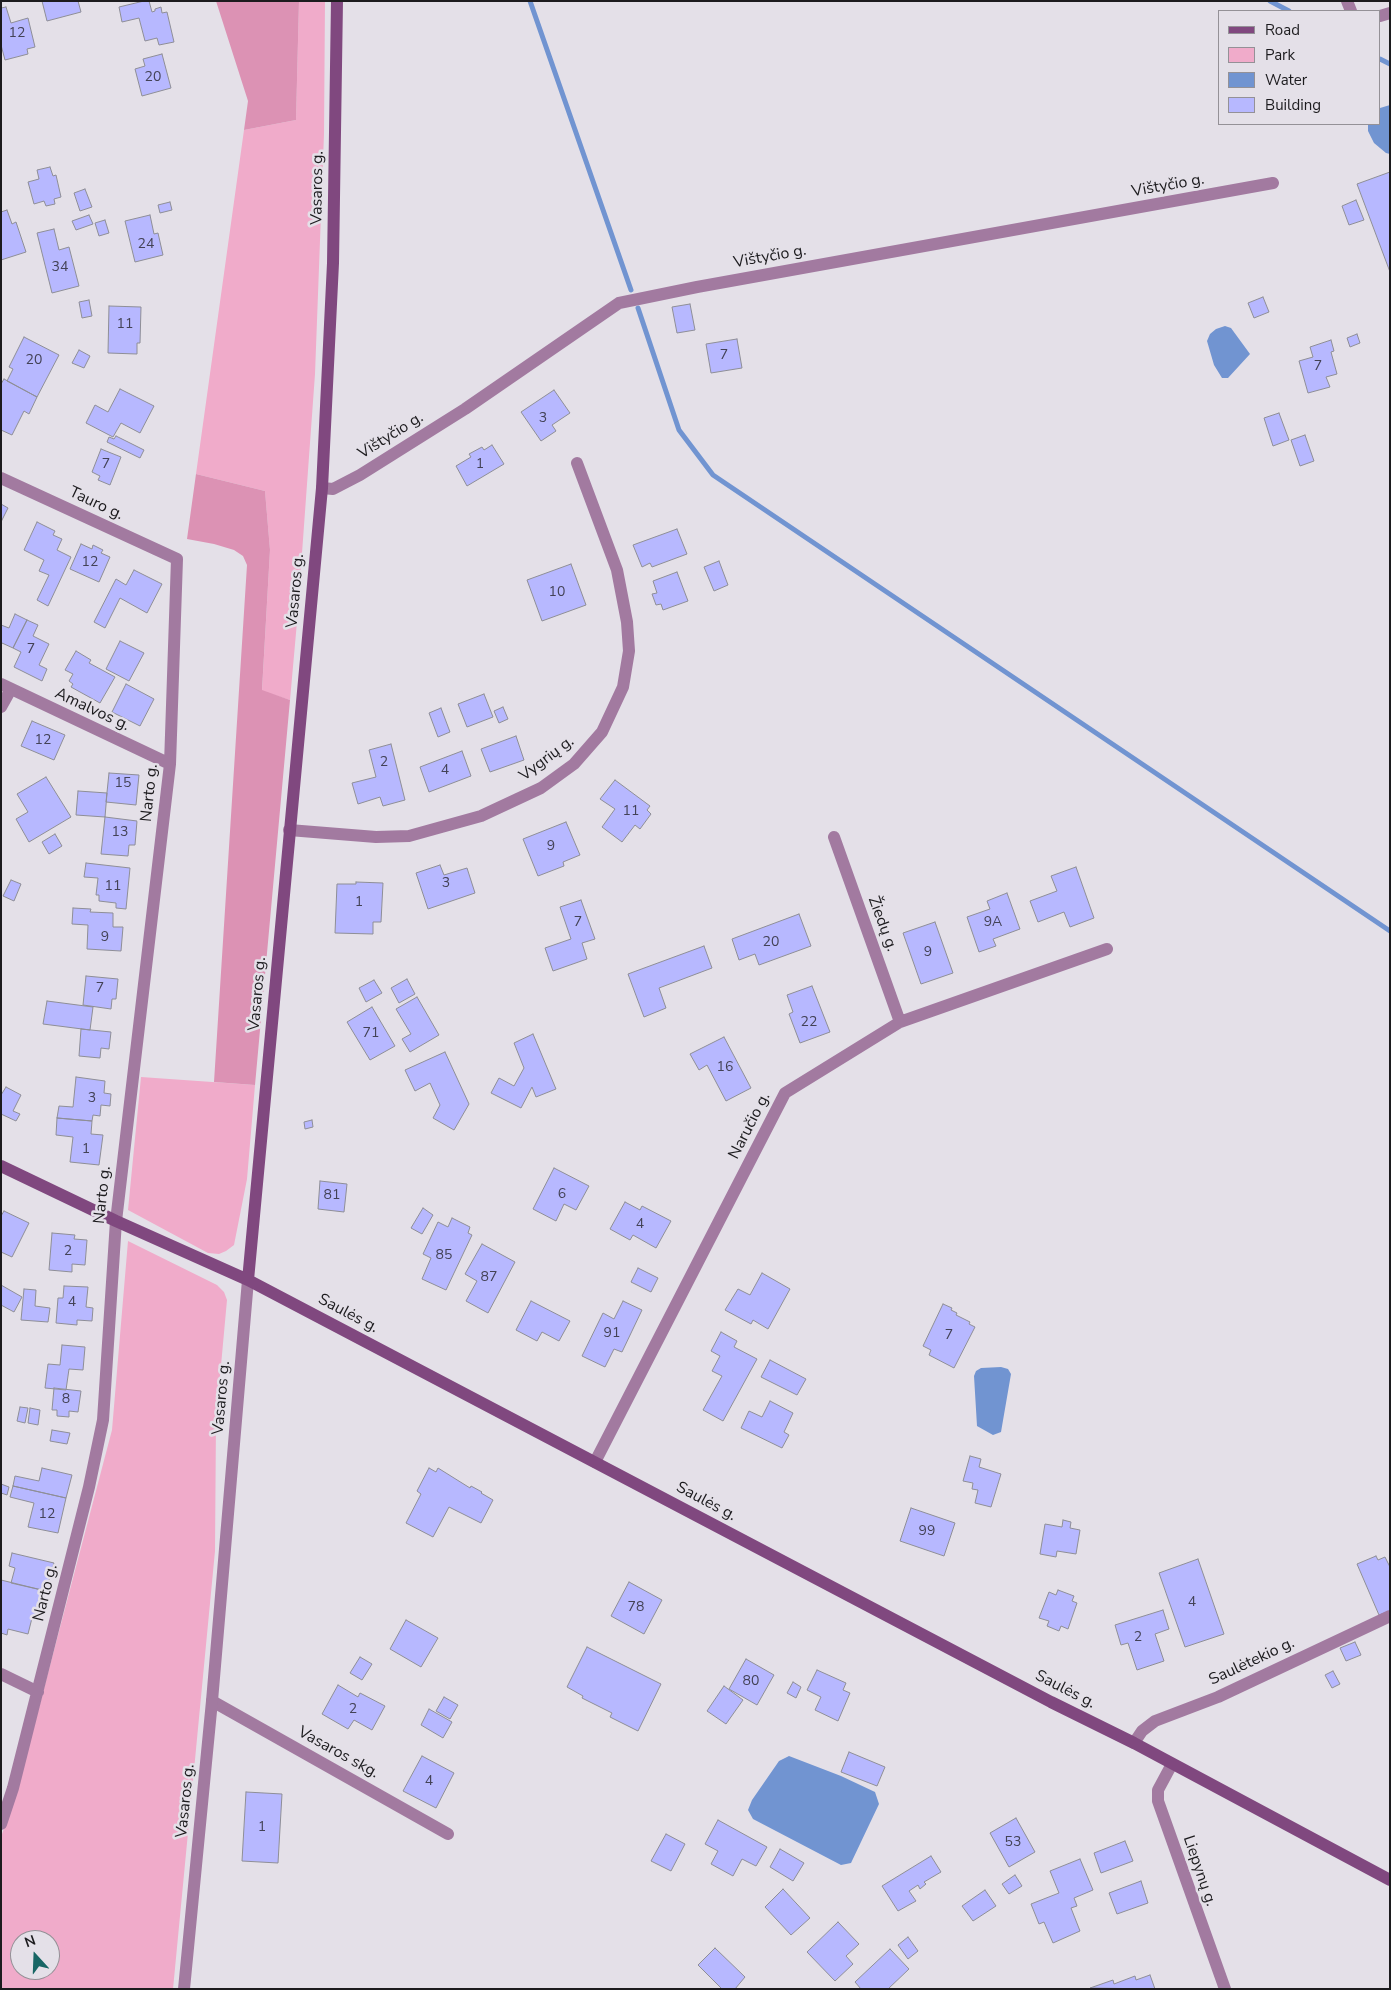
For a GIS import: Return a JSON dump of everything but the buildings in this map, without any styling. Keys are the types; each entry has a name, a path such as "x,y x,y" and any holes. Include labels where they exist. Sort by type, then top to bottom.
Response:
{"main road":[{"name":"Vasaros g.","path":"248,1280 322,488 333,263 337,1"},
{"name":"Saulės g.","path":"1,1166 116,1222 248,1280 1390,1880"}],"street":[{"name":"Vištyčio g.","path":"322,488 333,489 353,480 465,408 619,303 697,287 1273,183"},
{"name":"Vygrių g.","path":"289,830 376,838 410,836 481,816 540,788 574,764 602,732 623,688 629,651 627,622 617,570 578,463"},
{"name":"Tauro g.","path":"1,478 177,559"},
{"name":"Narto g.","path":"1,1824 13,1788 38,1692 89,1487 103,1420 116,1222 170,764 177,559"},
{"name":"Amalvos g.","path":"6,686 170,764"},
{"path":"1,707 6,686"},
{"name":"Žiedų g.","path":"834,837 900,1022"},
{"name":"Naručio g.","path":"595,1462 785,1093 900,1022 1107,949"},
{"name":"Vasaros g.","path":"184,1989 212,1701 248,1280"},
{"name":"Saulėtekio g.","path":"1134,1744 1142,1731 1155,1721 1218,1697 1390,1616"},
{"path":"1,1674 38,1692"},
{"name":"Vasaros skg.","path":"212,1701 448,1834"},
{"name":"Liepynų g.","path":"1172,1764 1158,1790 1158,1801 1200,1925 1225,1989"}],"green space":[{"path":"299,1 325,1 324,134 315,374 290,700 262,691 270,550 265,491 196,474 244,130 296,120"},
{"path":"141,1077 255,1085 247,1179 234,1245 226,1251 219,1254 208,1253 128,1210"},
{"path":"128,1241 217,1285 224,1292 227,1300 216,1420 215,1551 173,1989 1,1989 1,1837 18,1787 112,1430"}],"shaded area":[{"path":"216,1 299,1 296,120 244,130 248,101"},
{"path":"196,474 265,491 270,550 262,690 290,700 255,1085 214,1082 247,565 243,556 234,550 187,539"}],"water":[{"path":"1390,105 1390,154 1374,143 1368,131 1368,125 1381,125 1381,108"},
{"path":"1225,326 1231,328 1250,354 1228,378 1222,378 1214,365 1207,341 1210,334 1216,329"},
{"path":"1001,1367 1008,1369 1011,1374 1001,1432 993,1435 977,1426 974,1376 976,1371 981,1368"},
{"path":"789,1756 841,1776 875,1792 879,1804 851,1863 841,1865 753,1819 748,1810 752,1800 779,1761"}],"waterway":[{"path":"530,1 631,290"},
{"path":"1270,1 1287,10"},
{"path":"1381,60 1390,64"},
{"path":"638,308 679,430 713,475 1390,931"}]}
